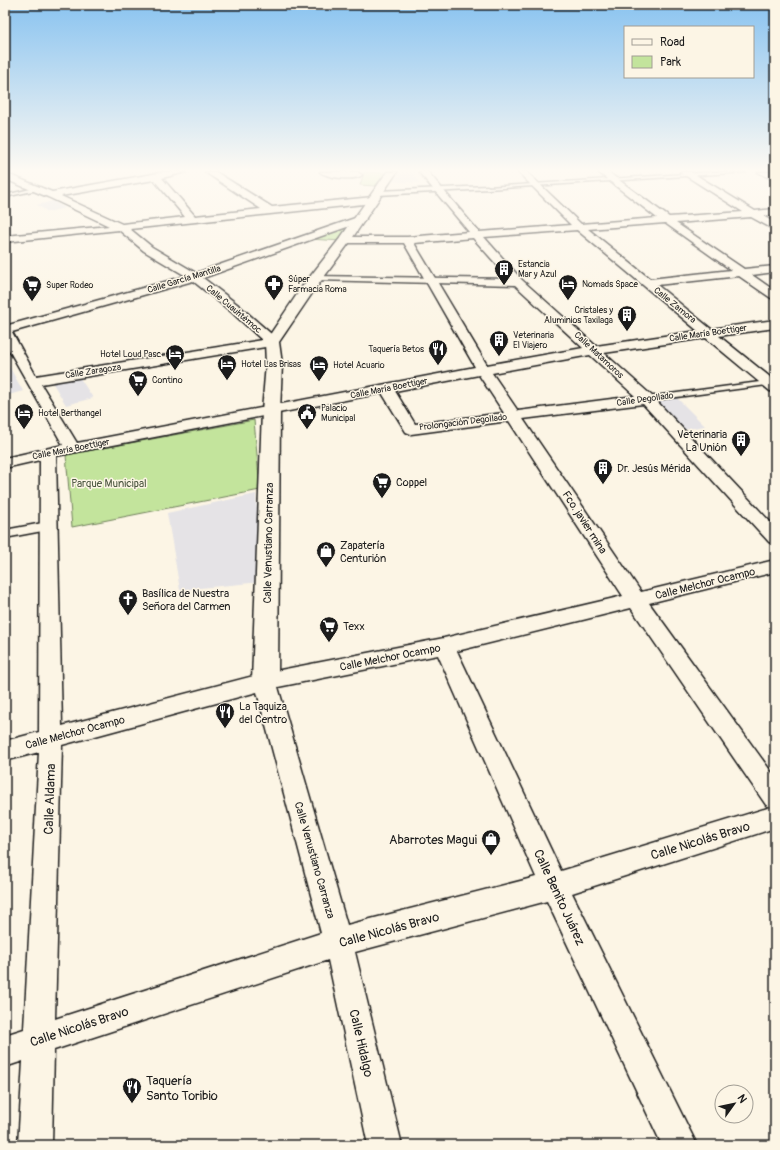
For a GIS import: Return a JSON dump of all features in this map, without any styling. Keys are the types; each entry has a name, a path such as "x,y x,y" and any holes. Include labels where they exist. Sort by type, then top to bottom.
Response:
{"street":[{"name":"Calle Cuauhtémoc","path":"117,226 148,249 195,278 234,307 272,342"},
{"path":"5,239 140,226"},
{"name":"Calle García Mantilla","path":"5,331 195,278 342,226"},
{"path":"272,342 316,278 356,226"},
{"name":"Calle Matamoros","path":"468,226 518,282 647,399 775,538"},
{"name":"Calle Zamora","path":"578,226 773,384"},
{"path":"345,240 407,240 609,226"},
{"path":"674,226 740,273 775,296"},
{"name":"Fco. javier mina","path":"407,240 430,281 470,345 483,370 636,600 775,797"},
{"path":"648,283 775,269"},
{"path":"316,278 518,282"},
{"name":"Calle María Boettiger","path":"5,463 48,452 483,370 594,350 775,324"},
{"path":"5,331 32,381 72,448"},
{"name":"Calle Zaragoza","path":"32,381 272,342"},
{"name":"Calle Venustiano Carranza","path":"272,342 274,364 271,411 265,682 338,942"},
{"name":"Prolongación Degollado","path":"386,388 411,428 515,416"},
{"name":"Calle Degollado","path":"515,416 647,399"},
{"name":"Calle Aldama","path":"35,1145 51,739 48,452"},
{"path":"5,534 48,526"},
{"name":"Calle Melchor Ocampo","path":"5,751 265,682 444,646 775,566"},
{"name":"Calle Benito Juárez","path":"444,646 554,886 680,1145"},
{"name":"Calle Nicolás Bravo","path":"5,1051 39,1038 338,942 554,886 775,817"},
{"name":"Calle Hidalgo","path":"338,942 385,1145"}],"lane":[{"name":"Calle Degollado","path":"647,399 773,384"}],"shaded area":[{"path":"5,359 23,391 5,396"},
{"path":"78,375 93,398 66,405 52,382"},
{"path":"677,398 705,426 681,430 654,401"},
{"path":"256,494 261,582 180,590 167,513"}],"green space":[{"path":"348,226 350,226 341,241 309,239"},
{"name":"Parque Municipal","path":"254,420 260,490 72,527 66,455"}],"place":[{"name":"Estancia Mar y Azul","path":"504,286"},
{"name":"Súper Farmacia Roma","path":"274,301"},
{"name":"Nomads Space","path":"568,301"},
{"name":"Super Rodeo","path":"32,302"},
{"name":"Cristales y Aluminios Taxilaga","path":"627,332"},
{"name":"Veterinaria El Viajero","path":"499,357"},
{"name":"Taquería Betos","path":"438,366"},
{"name":"Hotel Loud Pasc","path":"175,371"},
{"name":"Hotel Las Brisas","path":"227,381"},
{"name":"Hotel Acuario","path":"319,382"},
{"name":"Contino","path":"138,397"},
{"name":"Hotel Berthangel","path":"24,430"},
{"name":"Palacio Municipal","path":"307,430"},
{"name":"Veterinaria La Unión","path":"741,457"},
{"name":"Dr. Jesús Mérida","path":"603,485"},
{"name":"Coppel","path":"382,499"},
{"name":"Zapatería Centurión","path":"326,568"},
{"name":"Basílica de Nuestra Señora del Carmen","path":"128,616"},
{"name":"Texx","path":"329,643"},
{"name":"La Taquiza del Centro","path":"225,729"},
{"name":"Abarrotes Magui","path":"491,856"},
{"name":"Taquería Santo Toribio","path":"132,1104"}]}
